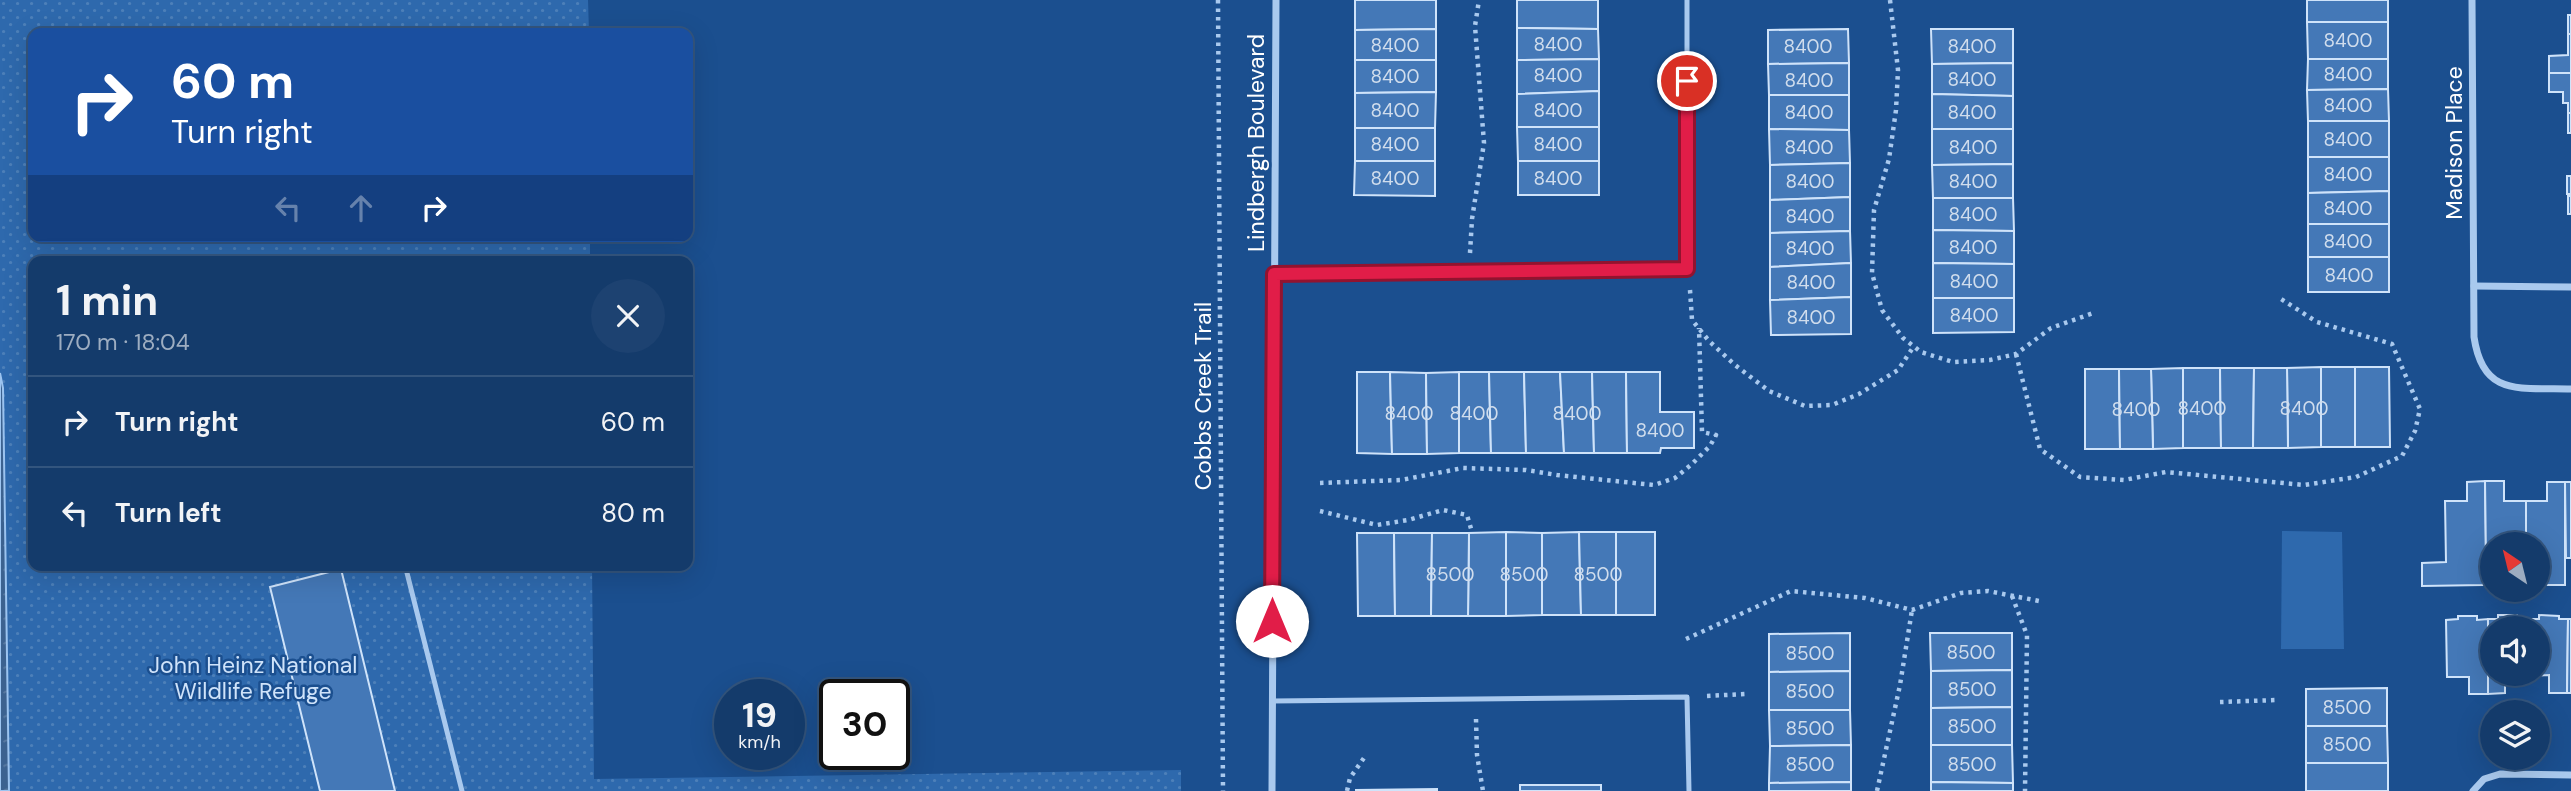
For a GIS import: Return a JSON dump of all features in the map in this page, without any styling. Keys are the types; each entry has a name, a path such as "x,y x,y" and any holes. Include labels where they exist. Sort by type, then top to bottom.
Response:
{"street":[{"name":"Lindbergh Boulevard","path":"1272,791 1276,0"},
{"name":"Madison Place","path":"2472,0 2476,354 2495,382 2511,387 2571,389"},
{"path":"2474,286 2571,287"},
{"path":"2473,791 2484,779 2500,774 2571,775"}],"lane":[{"path":"1274,274 1687,269 1687,0"},
{"path":"406,571 461,791"},
{"path":"1272,701 1687,697 1689,791"}],"path":[{"name":"Cobbs Creek Trail","path":"1218,0 1223,791"},
{"path":"1468,271 1472,219 1484,143 1475,26 1479,0"},
{"path":"1890,0 1898,70 1897,97 1889,159 1874,211 1872,274 1882,310 1903,338 1921,352 1954,362 1990,360 2016,354 2051,328 2096,312"},
{"path":"1687,269 1692,320 1735,365 1769,391 1805,406 1832,405 1859,394 1898,370 1914,346"},
{"path":"2016,354 2040,449 2080,477 2124,480 2166,472 2304,485 2356,477 2402,456 2415,431 2420,409 2392,344 2317,322 2278,297"},
{"path":"1320,483 1401,480 1463,468 1526,470 1654,485 1675,478 1710,446 1716,435 1702,432 1699,328"},
{"path":"1320,511 1377,525 1443,510 1467,514 1472,532"},
{"path":"1686,639 1791,591 1864,598 1912,610 1961,593 1989,591 2039,601"},
{"path":"2012,596 2027,635 2025,791"},
{"path":"1877,791 1900,685 1912,610"},
{"path":"1687,697 1745,694"},
{"path":"1476,699 1477,755 1483,791"},
{"path":"2220,702 2277,701"},
{"path":"1347,791 1350,778 1366,755"}],"green space":[{"name":"John Heinz National Wildlife Refuge","path":"0,0 588,0 589,28 28,28 28,242 590,242 590,256 28,256 28,571 592,571 594,779 1181,770 1181,791 0,791"},
{"path":"2282,531 2342,532 2344,649 2281,649"}],"water":[{"path":"0,373 3,388 9,791 0,791"}],"building":[{"path":"1355,0 1436,0 1436,29 1355,30"},
{"path":"1517,0 1598,0 1598,29 1517,28"},
{"path":"2307,0 2388,0 2388,22 2307,22"},
{"path":"2568,15 2571,15 2571,34 2568,34"},
{"path":"2307,22 2388,22 2388,59 2308,59"},
{"path":"1517,28 1598,29 1599,59 1517,60"},
{"path":"1436,29 1436,60 1355,60 1355,30"},
{"path":"1848,29 1849,63 1768,64 1768,30"},
{"path":"1931,29 2013,29 2013,63 1932,64"},
{"path":"2568,34 2571,34 2571,73 2549,73 2549,56 2568,55"},
{"path":"1599,59 1599,91 1517,94 1517,60"},
{"path":"2308,59 2388,59 2388,89 2307,90"},
{"path":"1355,60 1436,60 1436,92 1355,93"},
{"path":"1849,63 1849,95 1769,95 1768,64"},
{"path":"2013,63 2013,96 1932,94 1932,64"},
{"path":"2549,73 2571,73 2571,113 2568,113 2568,103 2563,103 2563,92 2549,92"},
{"path":"2388,89 2389,121 2308,121 2307,90"},
{"path":"1599,91 1599,127 1517,127 1517,94"},
{"path":"1436,92 1435,128 1355,128 1355,93"},
{"path":"1932,94 2013,96 2013,129 1932,129"},
{"path":"1769,95 1849,95 1849,130 1769,129"},
{"path":"2568,113 2571,113 2571,133 2568,133"},
{"path":"2308,121 2389,121 2389,157 2308,157"},
{"path":"1517,127 1599,127 1599,161 1518,161"},
{"path":"1355,128 1435,128 1435,161 1355,161"},
{"path":"1769,129 1849,130 1850,163 1770,165"},
{"path":"1932,129 2013,129 2013,164 1932,165"},
{"path":"2308,157 2389,157 2389,191 2308,193"},
{"path":"1355,161 1435,161 1435,196 1354,195"},
{"path":"1518,161 1599,161 1599,195 1518,195"},
{"path":"1850,163 1850,197 1770,200 1770,165"},
{"path":"2013,164 2013,198 1933,198 1932,165"},
{"path":"2567,176 2571,176 2571,194 2567,194"},
{"path":"2389,191 2389,224 2308,224 2308,193"},
{"path":"2568,196 2571,196 2571,214 2568,214"},
{"path":"1850,197 1850,231 1770,233 1770,200"},
{"path":"1933,198 2013,198 2014,231 1933,230"},
{"path":"2308,224 2389,224 2389,257 2308,257"},
{"path":"1933,230 2014,231 2014,264 1933,263"},
{"path":"1850,231 1851,263 1770,267 1770,233"},
{"path":"2308,257 2389,257 2389,292 2308,292"},
{"path":"1851,263 1851,297 1770,300 1770,267"},
{"path":"1933,263 2014,264 2014,298 1933,298"},
{"path":"1851,297 1851,334 1771,335 1770,300"},
{"path":"1933,298 2014,298 2014,332 1933,333"},
{"path":"2321,367 2321,447 2288,448 2287,368"},
{"path":"2321,367 2355,367 2355,447 2321,447"},
{"path":"2355,367 2389,367 2390,447 2355,447"},
{"path":"2183,368 2220,368 2221,448 2183,448"},
{"path":"2183,368 2183,448 2153,449 2151,369"},
{"path":"2220,368 2254,368 2253,448 2221,448"},
{"path":"2254,368 2287,368 2288,448 2253,448"},
{"path":"2085,369 2119,369 2120,449 2085,449"},
{"path":"2119,369 2151,369 2153,449 2120,449"},
{"path":"1357,372 1390,372 1392,454 1357,453"},
{"path":"1390,372 1426,373 1427,454 1392,454"},
{"path":"1459,372 1489,372 1491,453 1459,453"},
{"path":"1459,372 1459,453 1427,454 1426,373"},
{"path":"1489,372 1524,372 1526,453 1491,453"},
{"path":"1524,372 1560,372 1564,453 1526,453"},
{"path":"1560,372 1592,372 1594,453 1564,453"},
{"path":"1592,372 1626,372 1627,453 1594,453"},
{"path":"1626,372 1660,372 1660,412 1694,412 1694,448 1661,448 1660,453 1627,453"},
{"path":"2485,481 2486,532 2480,532 2480,585 2422,586 2422,563 2446,562 2445,501 2467,501 2467,482"},
{"path":"2485,481 2504,481 2504,501 2526,501 2526,532 2486,532"},
{"path":"2547,482 2565,482 2565,585 2550,585 2550,532 2526,532 2526,501 2547,501"},
{"path":"2565,482 2571,482 2571,558 2566,558"},
{"path":"1506,532 1542,533 1542,615 1506,616"},
{"path":"1506,532 1506,616 1468,616 1469,533"},
{"path":"1579,532 1581,615 1542,615 1542,533"},
{"path":"1579,532 1616,532 1616,615 1581,615"},
{"path":"1616,532 1655,532 1655,615 1616,615"},
{"path":"1357,533 1394,533 1395,616 1358,616"},
{"path":"1394,533 1432,533 1431,616 1395,616"},
{"path":"1432,533 1469,533 1468,616 1431,616"},
{"path":"341,571 395,791 320,791 270,587"},
{"path":"2539,615 2559,616 2559,619 2568,619 2567,693 2549,693 2550,616"},
{"path":"2458,616 2477,616 2477,620 2480,620 2480,686 2488,686 2488,694 2469,694 2469,677 2447,677 2446,620 2458,619"},
{"path":"2568,619 2571,619 2571,693 2567,693"},
{"path":"1850,633 1850,671 1769,672 1769,634"},
{"path":"1930,633 2012,633 2012,670 1931,671"},
{"path":"2012,670 2012,707 1931,708 1931,671"},
{"path":"1850,671 1850,710 1769,710 1769,672"},
{"path":"2488,686 2505,686 2505,693 2488,694"},
{"path":"2387,688 2387,726 2306,726 2306,689"},
{"path":"2012,707 2012,745 1931,745 1931,708"},
{"path":"1769,710 1850,710 1851,745 1770,746"},
{"path":"2306,726 2387,726 2388,763 2306,763"},
{"path":"1851,745 1851,782 1769,783 1770,746"},
{"path":"1931,745 2012,745 2013,783 1931,782"},
{"path":"2306,763 2388,763 2388,791 2306,791"},
{"path":"1851,782 1851,791 1769,791 1769,783"},
{"path":"1931,782 2013,783 2013,791 1931,791"},
{"path":"1520,785 1601,785 1601,791 1520,791"},
{"path":"1356,790 1437,791 1356,791"}],"route":[{"path":"1272,621 1274,274 1687,269 1687,81"}]}
